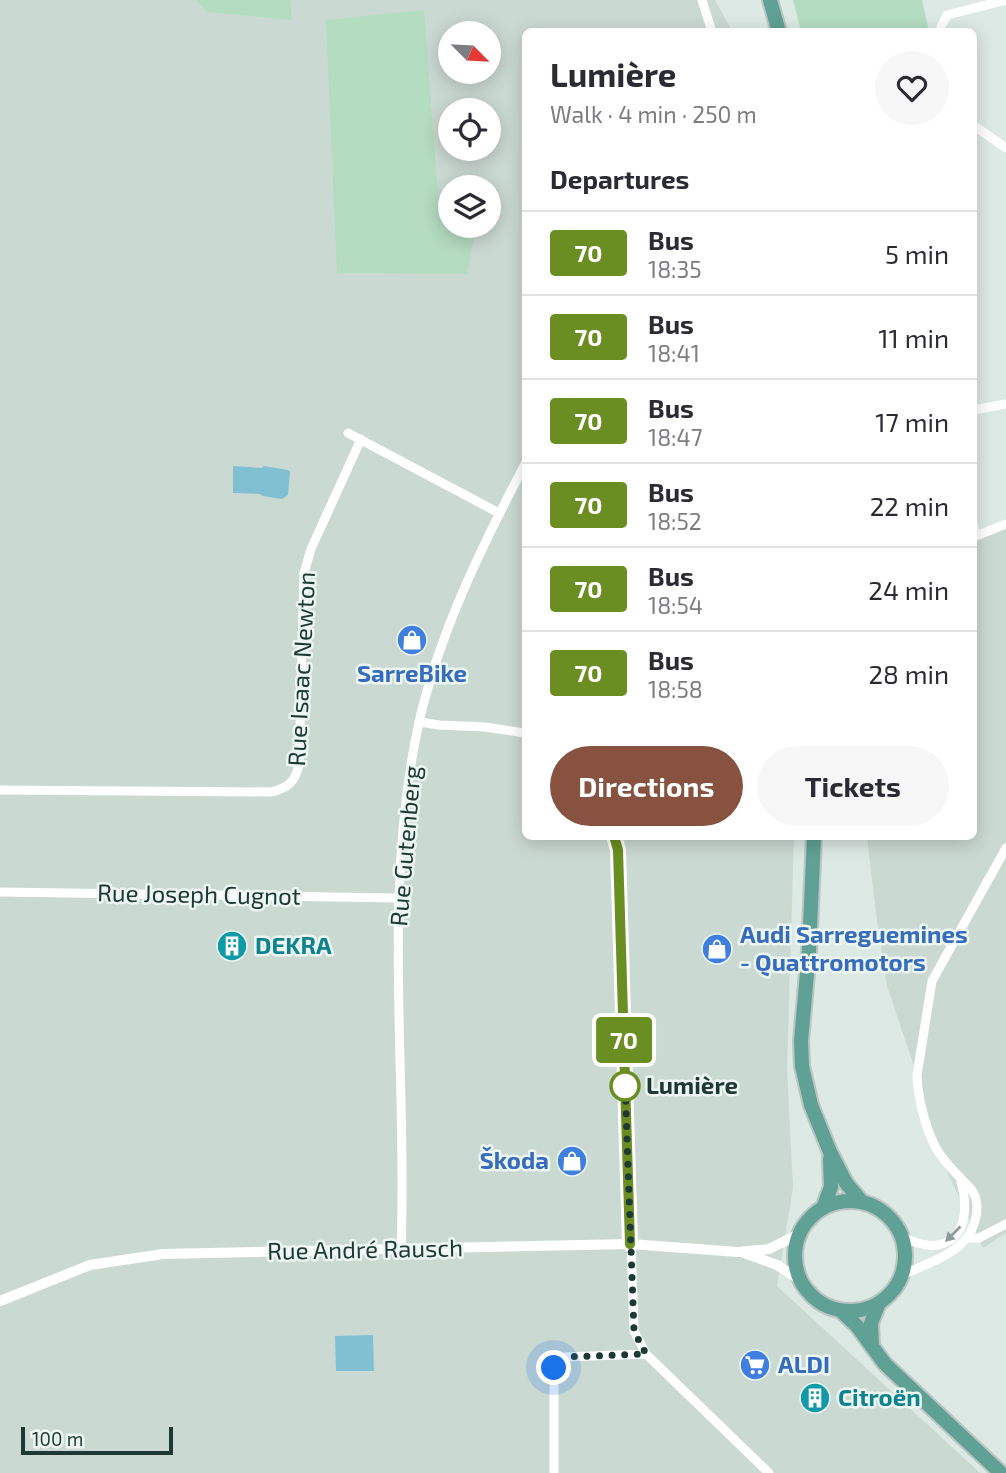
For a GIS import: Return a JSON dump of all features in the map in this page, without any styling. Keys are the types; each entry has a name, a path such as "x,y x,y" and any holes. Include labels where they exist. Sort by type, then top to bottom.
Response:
{"main road":[{"path":"770,0 778,28"},
{"path":"814,840 813,888 801,1041 802,1066 811,1105 846,1184 862,1202 886,1214 901,1236 904,1263 901,1276 895,1287 879,1303 871,1323 872,1347"},
{"path":"823,1208 831,1187 830,1152"},
{"path":"862,1202 842,1202 823,1208 813,1215 799,1234 795,1257 800,1280 812,1296 830,1307 860,1310 879,1303"},
{"path":"840,1310 857,1326 885,1364 1001,1473"}],"street":[{"path":"702,0 711,28"},
{"path":"941,28 947,15 1006,0"},
{"path":"977,128 1006,148"},
{"path":"977,410 1006,404"},
{"path":"348,433 499,513"},
{"name":"Rue Isaac Newton","path":"0,790 271,792 287,788 297,776 299,765 304,573 311,549 361,439"},
{"name":"Rue Gutenberg","path":"401,1250 397,898 409,784 419,722 440,650 462,590 522,470"},
{"path":"977,536 1006,524"},
{"path":"419,722 522,733"},
{"path":"615,840 618,850 634,1331 646,1354 769,1473"},
{"path":"901,1276 946,1255 968,1238 975,1224 977,1208 972,1190 960,1181 936,1148 918,1091 917,1075 932,981 1006,848"},
{"name":"Rue Joseph Cugnot","path":"0,892 397,898"},
{"path":"901,1236 927,1245 944,1243 952,1238 965,1219 966,1208 960,1181"},
{"path":"968,1238 979,1238 1006,1224"},
{"name":"Rue André Rausch","path":"0,1301 90,1265 163,1254 630,1244 738,1252 769,1249 799,1234"},
{"name":"Rue André Rausch","path":"738,1252 765,1259 800,1280"},
{"path":"555,1473 554,1368 564,1357 646,1354"}],"shaded area":[{"path":"0,0 715,0 730,28 522,28 522,840 794,840 787,1069 793,1188 777,1286 980,1473 0,1473"},
{"path":"1006,528 1006,1233 983,1248 936,1148 917,1075 887,986 867,840 977,840 977,540"}],"green space":[{"path":"196,0 290,0 292,20 207,12"},
{"path":"793,0 922,0 928,28 800,28"},
{"path":"424,10 438,196 438,238 474,238 467,274 337,273 326,20"}],"water":[{"path":"233,466 264,466 288,470 288,495 282,499 260,494 233,493"},
{"path":"373,1335 374,1371 336,1371 335,1336"}],"bus line":[{"name":"70","path":"615,840 618,850 630,1244"}],"place":[{"name":"SarreBike","path":"412,640"},
{"name":"DEKRA","path":"232,946"},
{"name":"Audi Sarreguemines - Quattromotors","path":"717,949"},
{"name":"Lumière","path":"625,1086"},
{"name":"Škoda","path":"572,1161"},
{"name":"ALDI","path":"755,1365"},
{"name":"Citroën","path":"815,1398"}],"route":[{"path":"554,1368 564,1357 646,1354 634,1331 625,1083 625,1086"}]}
